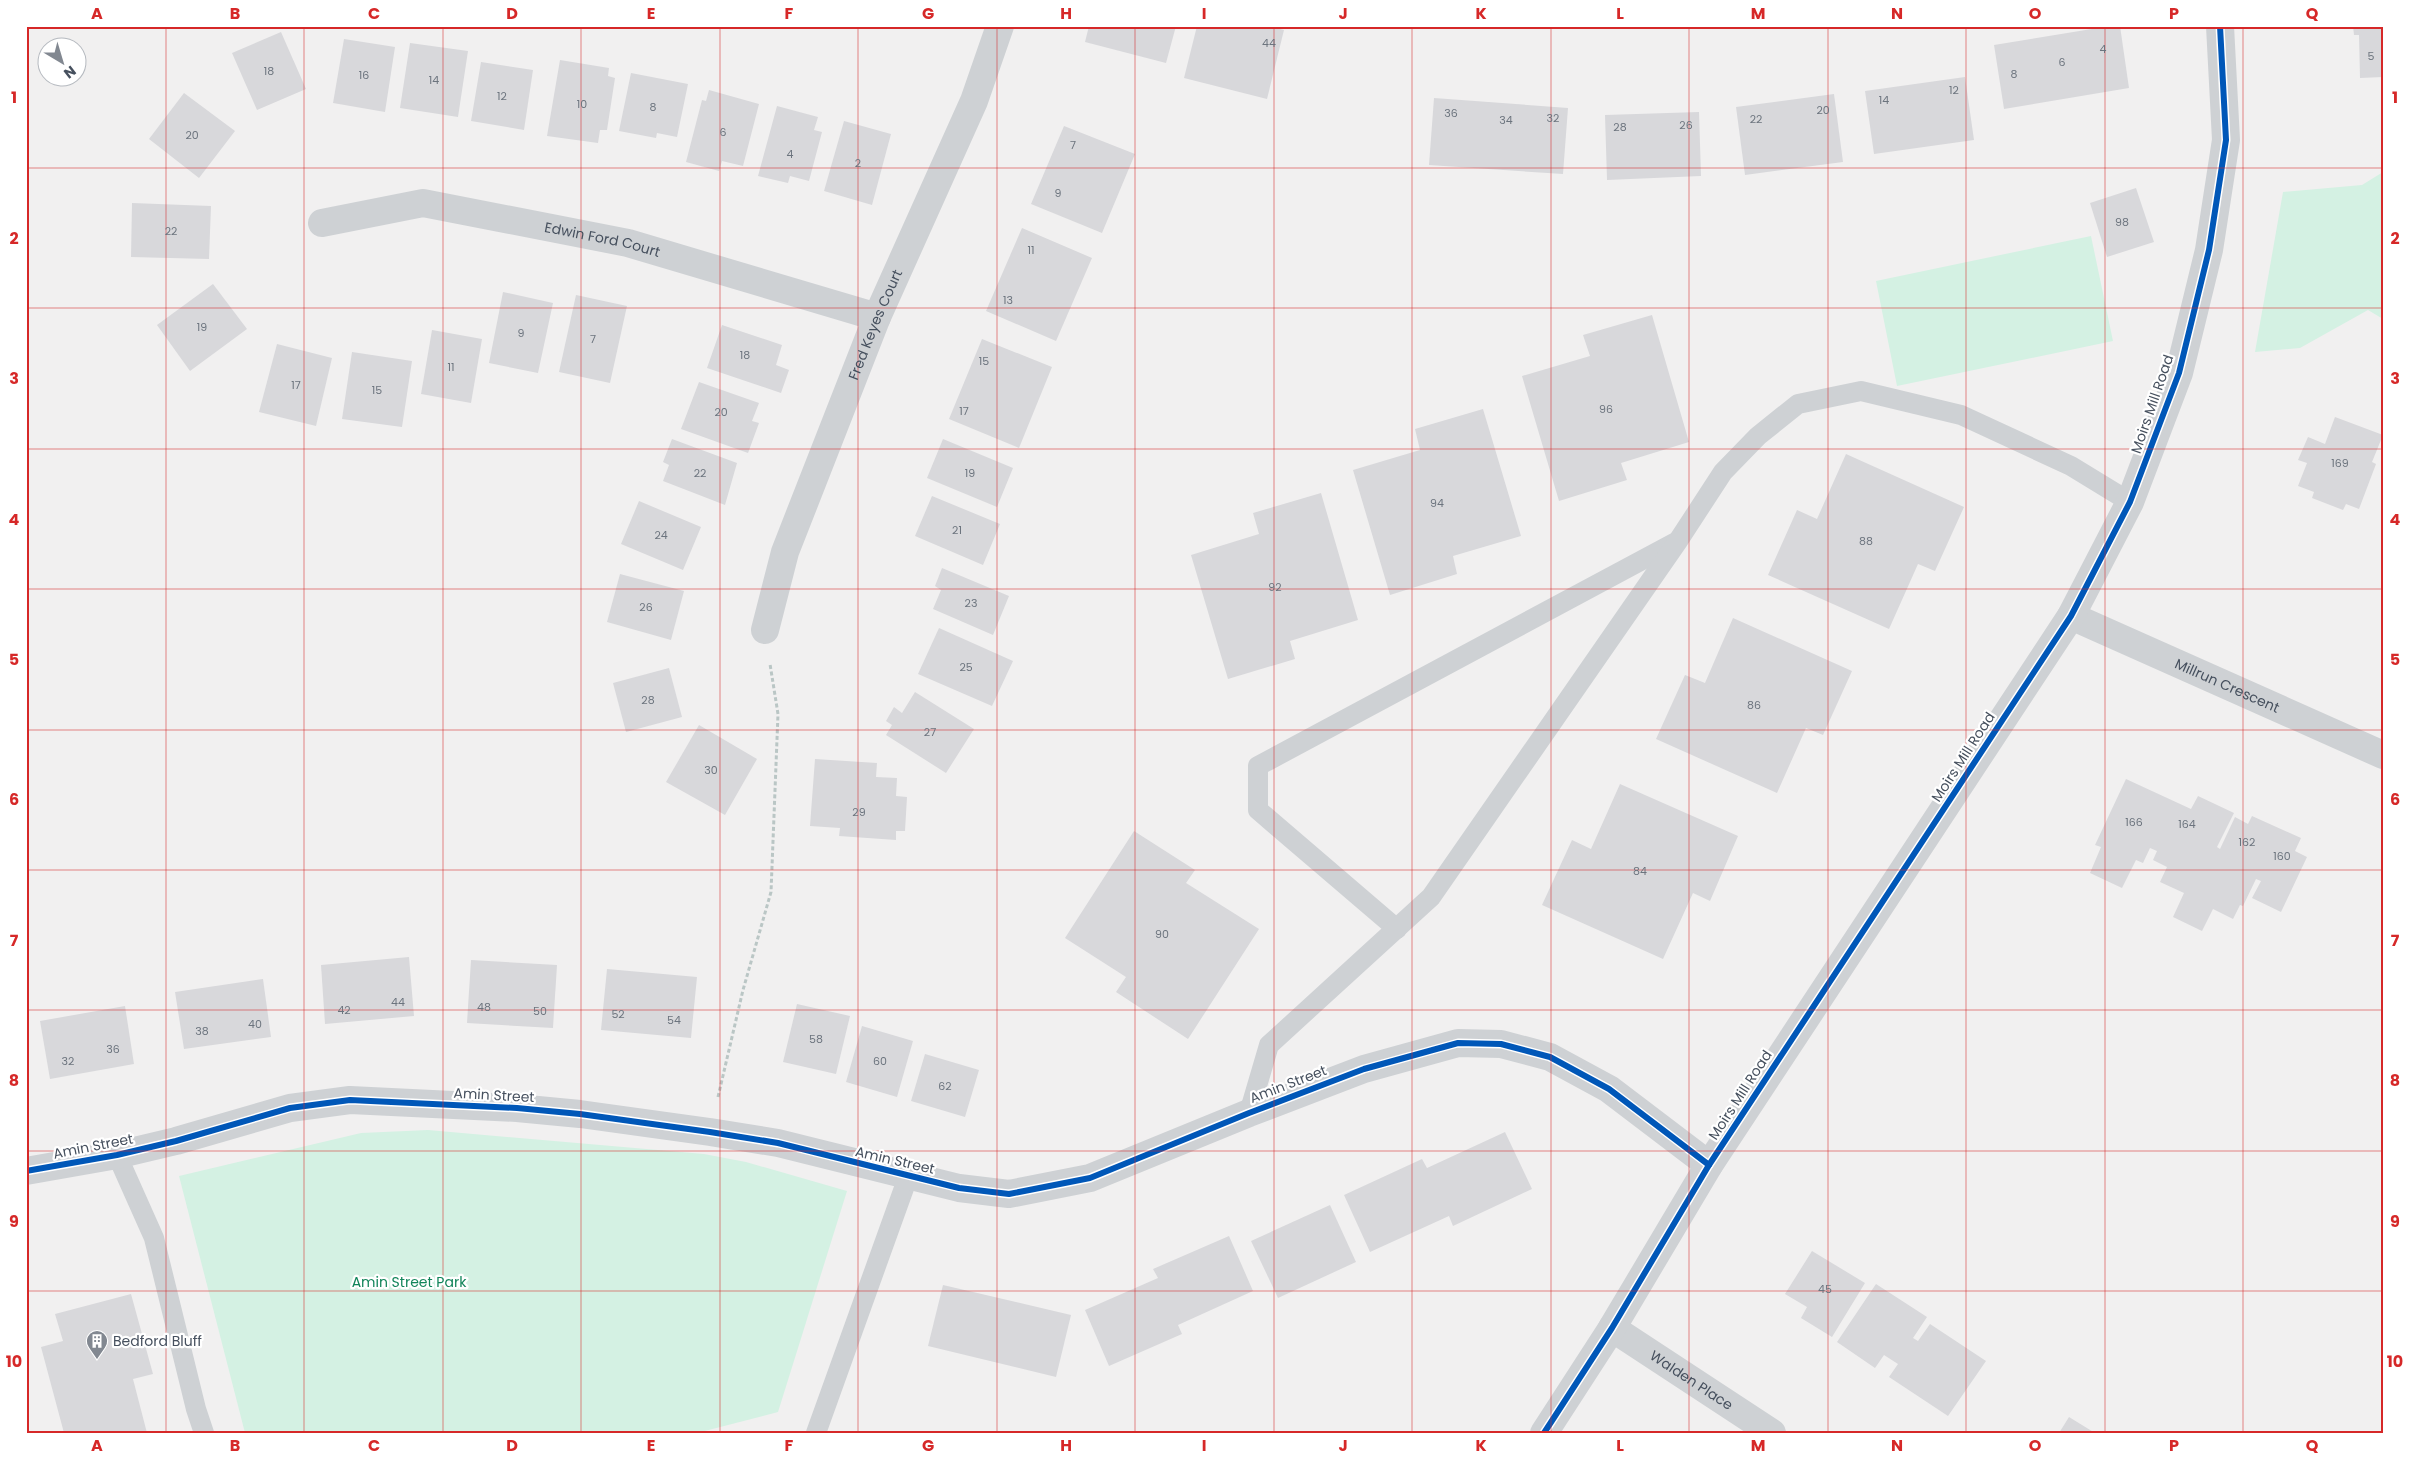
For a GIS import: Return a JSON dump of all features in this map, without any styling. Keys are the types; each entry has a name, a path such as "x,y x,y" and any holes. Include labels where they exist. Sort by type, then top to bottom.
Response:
{"street":[{"name":"Fred Keyes Court","path":"765,630 785,552 877,317 974,101 1000,26"},
{"name":"Moirs Mill Road","path":"1544,1433 1612,1328 1709,1165 2072,616 2130,502 2179,373 2209,250 2226,140 2220,26"},
{"name":"Edwin Ford Court","path":"322,224 423,203 628,243 877,317"},
{"name":"Millrun Crescent","path":"2072,616 2383,755"},
{"name":"Amin Street","path":"26,1171 117,1155 176,1141 290,1108 350,1100 517,1108 580,1114 710,1132 778,1143 908,1177 959,1188 1009,1194 1090,1178 1249,1113 1364,1069 1458,1043 1501,1044 1550,1057 1609,1089 1709,1165"},
{"name":"Walden Place","path":"1612,1328 1772,1433"}],"lane":[{"path":"1249,1113 1269,1045 1431,897 1678,541 1723,472 1758,436 1798,404 1861,391 1961,415 2071,466 2130,502"},
{"path":"1397,929 1258,810 1258,766 1678,541"},
{"path":"117,1155 154,1238 196,1409 204,1433"},
{"path":"816,1433 908,1177"}],"path":[{"path":"710,1132 743,990 771,892 778,714 765,630"}],"green space":[{"path":"2383,172 2383,319 2368,310 2300,348 2255,352 2283,192 2362,185"},
{"path":"2091,236 2113,341 1897,386 1876,281"},
{"name":"Amin Street Park","path":"428,1130 704,1154 746,1162 847,1191 778,1412 697,1433 245,1433 179,1176 361,1133"}],"building":[{"path":"1089,26 1176,26 1166,63 1085,42"},
{"path":"1197,26 1268,26 1284,30 1267,99 1184,78"},
{"path":"2120,26 2129,88 2004,109 1994,45"},
{"path":"2353,26 2383,26 2383,77 2360,78 2359,35 2354,35"},
{"path":"281,32 306,89 257,110 232,53"},
{"path":"344,39 395,47 385,112 333,103"},
{"path":"410,43 468,51 458,117 400,108"},
{"path":"560,60 609,68 608,76 615,78 607,130 600,130 598,143 547,136"},
{"path":"481,62 533,70 524,130 471,121"},
{"path":"631,73 688,84 677,137 657,133 656,138 619,131"},
{"path":"1965,77 1974,140 1874,154 1865,91"},
{"path":"709,90 759,104 743,166 722,161 719,171 686,162 702,100 706,101"},
{"path":"184,93 235,131 199,178 149,139"},
{"path":"1834,94 1843,162 1745,175 1736,107"},
{"path":"1434,98 1568,108 1563,174 1429,165"},
{"path":"777,106 818,117 814,130 822,132 809,181 790,176 788,183 758,176"},
{"path":"1699,112 1701,176 1607,180 1605,115"},
{"path":"844,121 891,134 872,205 824,191"},
{"path":"1064,126 1135,154 1102,233 1031,204"},
{"path":"2136,188 2154,242 2107,257 2090,203"},
{"path":"132,203 211,206 209,259 131,257"},
{"path":"1022,228 1092,258 1056,341 986,311"},
{"path":"213,284 247,329 190,371 157,325"},
{"path":"503,292 553,303 538,373 489,363"},
{"path":"576,295 627,306 610,383 559,372"},
{"path":"1652,315 1689,442 1621,463 1627,480 1559,501 1522,376 1590,356 1583,335"},
{"path":"722,325 782,345 776,365 789,370 781,393 707,368"},
{"path":"432,330 482,339 471,403 421,394"},
{"path":"982,339 1052,367 1019,448 949,419"},
{"path":"277,344 332,358 316,426 259,412"},
{"path":"352,352 412,361 402,427 342,419"},
{"path":"699,382 759,403 752,421 759,423 748,453 681,429"},
{"path":"1483,409 1521,536 1453,556 1457,574 1390,595 1353,470 1420,450 1415,429"},
{"path":"2335,417 2383,435 2372,462 2376,464 2359,509 2346,504 2343,510 2312,498 2314,492 2298,486 2307,463 2298,460 2308,437 2325,444"},
{"path":"672,439 737,463 725,505 663,481 669,465 663,462"},
{"path":"943,439 1013,468 997,507 927,478"},
{"path":"1846,454 1964,507 1935,571 1918,564 1889,629 1768,575 1797,510 1817,519"},
{"path":"1321,493 1358,620 1290,641 1295,659 1228,679 1191,555 1259,534 1253,513"},
{"path":"932,496 1000,524 983,565 915,536"},
{"path":"639,501 701,527 683,570 621,544"},
{"path":"942,568 1009,596 993,635 933,609 941,590 935,586"},
{"path":"620,574 684,591 671,640 607,622"},
{"path":"1733,618 1852,671 1823,735 1806,728 1777,793 1656,739 1685,675 1705,683"},
{"path":"939,628 1013,661 992,706 918,674"},
{"path":"669,668 682,717 626,732 613,683"},
{"path":"915,692 974,729 946,773 886,735 892,725 886,721 894,707 902,713"},
{"path":"699,725 757,759 725,815 666,782"},
{"path":"815,759 877,763 876,777 897,778 896,796 907,797 905,831 896,831 896,840 839,836 840,828 810,826"},
{"path":"2126,779 2191,809 2198,796 2234,813 2217,847 2220,849 2235,817 2248,824 2252,816 2301,838 2295,851 2307,857 2281,912 2252,898 2261,881 2256,879 2243,906 2240,905 2233,919 2213,909 2202,931 2173,917 2184,893 2160,882 2167,867 2153,860 2157,851 2150,848 2143,863 2136,860 2122,888 2090,873 2101,847 2095,845"},
{"path":"1620,784 1738,836 1710,901 1693,893 1663,959 1542,905 1572,840 1591,849"},
{"path":"1134,831 1195,870 1186,883 1259,929 1188,1039 1116,992 1126,977 1065,938"},
{"path":"409,957 414,1016 325,1024 321,965"},
{"path":"471,960 557,965 553,1028 467,1023"},
{"path":"607,969 697,977 691,1038 601,1030"},
{"path":"263,979 271,1037 184,1049 175,992"},
{"path":"797,1004 850,1016 836,1074 783,1062"},
{"path":"125,1006 134,1064 50,1079 40,1021"},
{"path":"862,1026 913,1041 897,1097 846,1082"},
{"path":"925,1054 979,1070 965,1117 911,1101"},
{"path":"1505,1132 1532,1189 1453,1226 1449,1216 1370,1252 1344,1195 1422,1159 1427,1168"},
{"path":"1330,1205 1356,1262 1278,1298 1251,1241"},
{"path":"1229,1236 1253,1291 1178,1325 1182,1334 1109,1366 1085,1310 1158,1278 1153,1269"},
{"path":"1812,1251 1865,1283 1832,1337 1801,1318 1807,1307 1785,1294"},
{"path":"1876,1284 1927,1317 1913,1338 1918,1341 1930,1324 1986,1361 1948,1416 1889,1377 1898,1364 1884,1355 1875,1368 1837,1342"},
{"path":"943,1285 1071,1315 1056,1377 928,1346"},
{"name":"Bedford Bluff","path":"131,1294 153,1374 133,1379 147,1433 64,1433 41,1347 63,1341 55,1314"},
{"path":"2069,1417 2095,1433 2059,1433"}],"cycle path":[{"path":"1544,1433 1612,1328 1709,1165 2071,616 2130,502 2179,373 2209,250 2226,140 2220,26"},
{"path":"26,1171 117,1155 176,1141 290,1108 350,1100 517,1108 580,1114 710,1132 778,1143 959,1188 1009,1194 1090,1178 1249,1113 1364,1069 1458,1043 1501,1044 1550,1057 1609,1089 1709,1165"}],"place":[{"name":"Bedford Bluff","path":"97,1360"}]}
